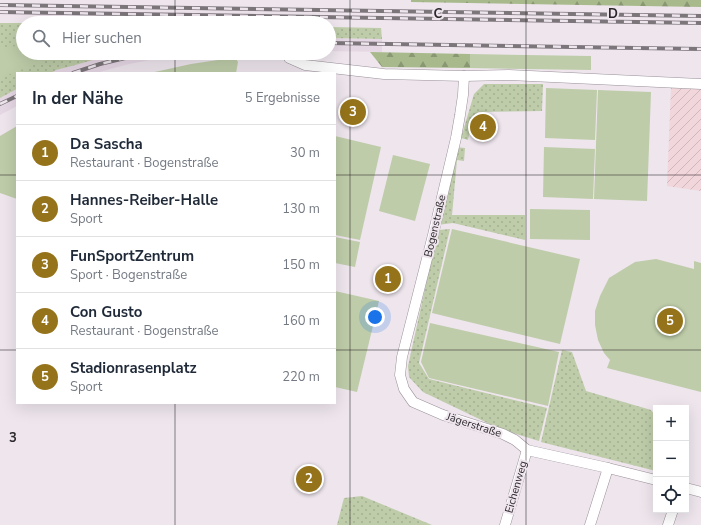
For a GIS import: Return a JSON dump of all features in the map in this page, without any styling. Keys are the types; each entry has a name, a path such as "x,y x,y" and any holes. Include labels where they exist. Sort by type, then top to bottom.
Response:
{"street":[{"path":"294,60 305,65 384,74 464,76 509,75 701,84"},
{"name":"Bogenstraße","path":"400,375 402,357 431,242 460,115 464,95 464,76"},
{"name":"Jägerstraße","path":"400,375 404,389 413,402 443,415 503,434 515,440 527,450 653,479"},
{"name":"Eichenweg","path":"505,525 527,450"},
{"path":"590,525 608,468"},
{"path":"689,489 701,492"},
{"path":"668,525 672,513"}],"shaded area":[{"path":"336,38 382,39 382,52 336,51"},
{"path":"93,60 150,60 100,72 53,72"},
{"path":"671,88 701,89 701,191 667,186"},
{"path":"16,90 16,107 0,115 0,98"}],"green space":[{"path":"411,0 701,0 701,7 411,2"},
{"path":"0,23 16,23 16,60 93,60 53,72 16,72 16,90 0,98"},
{"path":"336,27 381,28 382,39 336,38"},
{"path":"16,46 16,60 47,60 0,78 0,47"},
{"path":"370,52 470,54 470,68 382,67"},
{"path":"470,54 591,56 591,70 470,68"},
{"path":"218,60 237,60 238,62 236,72 155,72"},
{"path":"484,84 543,84 542,111 478,112 476,119 472,119 468,140 461,138 474,94"},
{"path":"546,88 597,90 595,140 545,138"},
{"path":"598,90 651,92 647,201 594,199"},
{"path":"16,127 16,199 0,193 0,136"},
{"path":"336,136 381,147 360,240 336,235"},
{"path":"455,147 465,148 464,161 457,160 452,215 525,215 525,240 453,223 437,225"},
{"path":"544,147 595,149 593,199 543,197"},
{"path":"393,155 430,164 415,221 379,211"},
{"path":"530,209 590,210 590,240 530,239"},
{"path":"450,229 419,363 429,379 547,408 539,441 500,429 423,392 409,377 408,366 438,230"},
{"path":"452,229 580,259 560,344 432,313"},
{"path":"336,237 360,242 355,267 336,263"},
{"path":"656,259 694,269 694,261 701,263 701,392 607,368 610,360 604,353 598,340 595,325 595,311 600,296 609,278 635,262"},
{"path":"336,291 379,301 357,392 336,387"},
{"path":"430,323 559,352 548,406 429,378 421,362"},
{"path":"562,350 572,352 586,391 651,410 653,412 653,470 541,442"},
{"path":"362,496 432,525 337,525 344,498"}],"railway":[{"path":"0,5 701,16"},
{"path":"0,12 255,16"},
{"path":"336,17 701,23"},
{"path":"336,43 701,49"},
{"path":"76,72 117,60"},
{"path":"0,104 16,96"}],"place":[{"name":"FunSportZentrum","path":"353,112"},
{"name":"Con Gusto","path":"483,127"},
{"name":"Da Sascha","path":"388,279"},
{"name":"Stadionrasenplatz","path":"670,321"},
{"name":"Hannes-Reiber-Halle","path":"309,479"}]}
